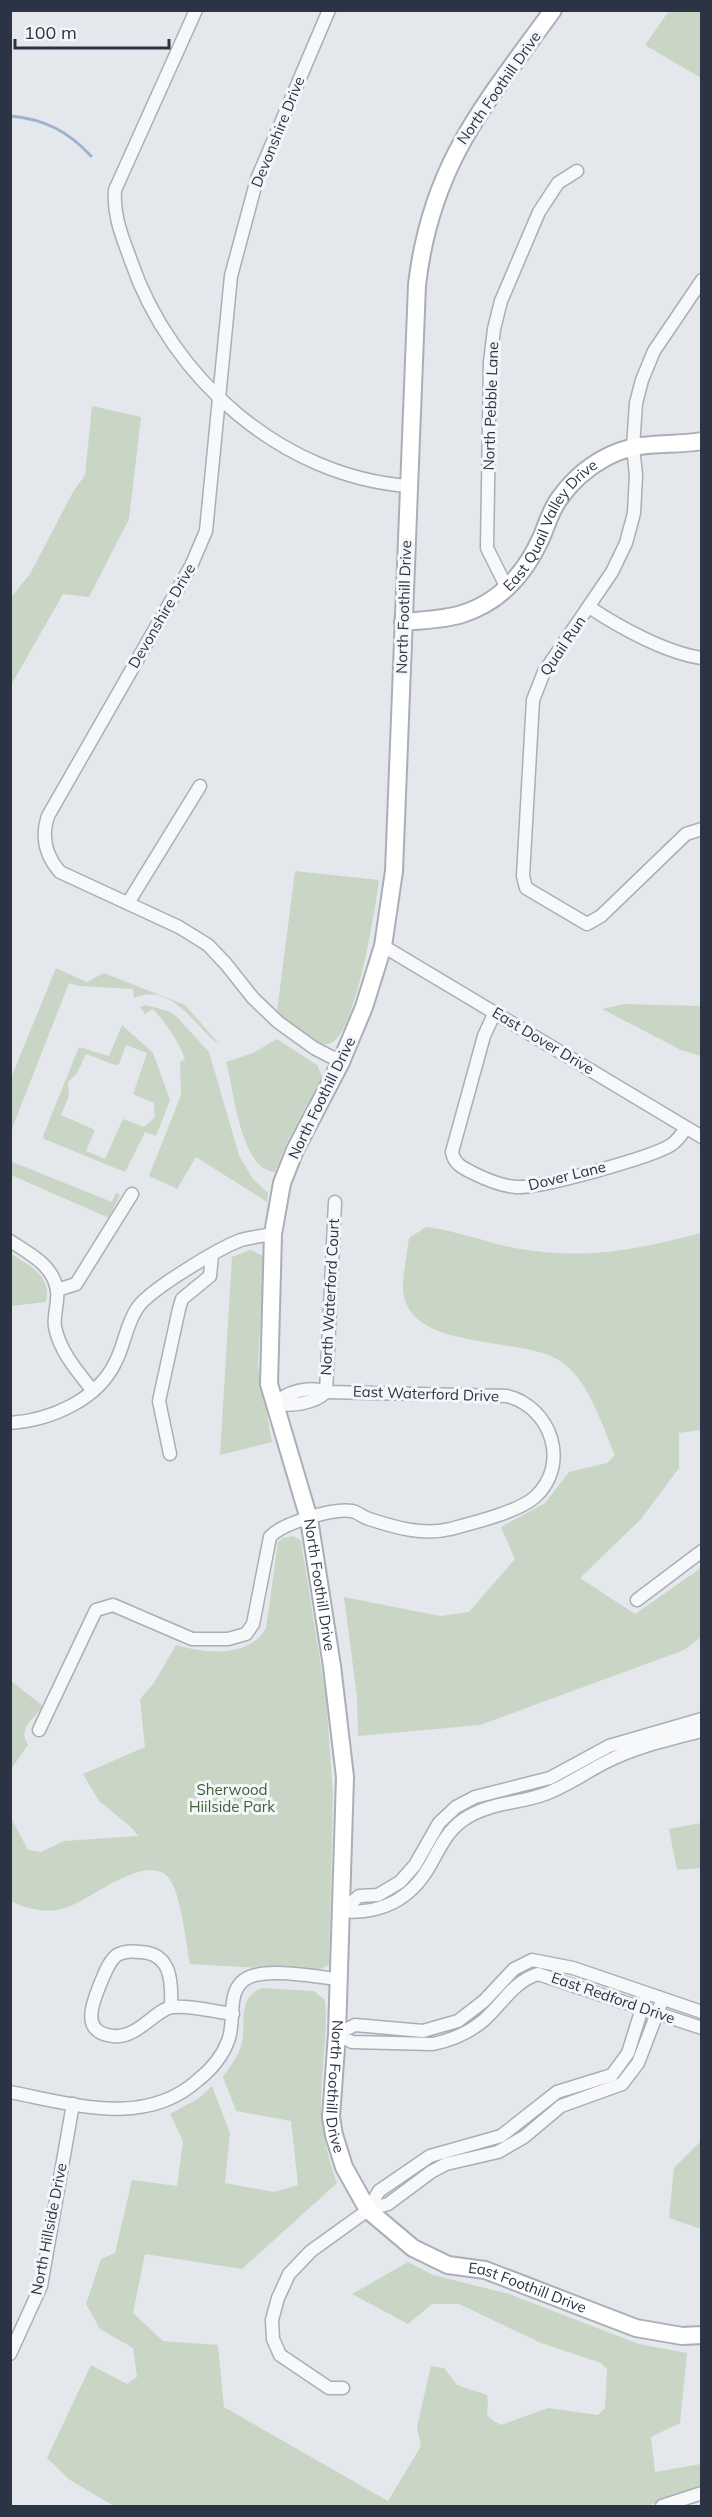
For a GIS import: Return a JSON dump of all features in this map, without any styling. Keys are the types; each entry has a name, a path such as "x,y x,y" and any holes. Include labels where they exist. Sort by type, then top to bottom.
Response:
{"street":[{"path":"196,10 118,183 114,204 118,228 152,311 188,363 218,397 248,425 316,462 379,484 409,486"},
{"name":"Devonshire Drive","path":"329,10 257,179 231,276 209,513 200,549 45,825 44,834 48,855 60,872 179,927 208,945 253,999 278,1022 314,1048 341,1062"},
{"name":"North Foothill Drive","path":"368,2210 344,2167 331,2117 337,2034 345,1777 332,1666 309,1519 269,1384 273,1234 282,1183 295,1150 341,1062 364,1007 383,946 394,871 417,285 430,215 439,186 463,137 553,10"},
{"name":"North Pebble Lane","path":"507,588 487,548 490,362 494,330 505,292 539,212 558,183 578,171"},
{"name":"Quail Run","path":"702,280 650,361 636,403 633,447 636,475 632,523 626,543 612,572 544,672 533,700 523,876 526,888 587,924 601,916 686,834 702,829"},
{"name":"East Quail Valley Drive","path":"403,622 462,614 478,608 517,580 533,556 558,501 578,476 604,458 653,442 702,441"},
{"path":"589,607 637,634 702,658"},
{"path":"128,903 200,786"},
{"name":"East Dover Drive","path":"383,946 702,1137"},
{"name":"Dover Lane","path":"495,1012 484,1036 452,1152 453,1159 460,1166 490,1182 518,1188 551,1183 657,1152 674,1144 686,1128"},
{"path":"57,1290 76,1284 132,1194"},
{"name":"North Waterford Court","path":"326,1392 335,1203"},
{"path":"10,1423 71,1407 93,1391 116,1361 126,1331 140,1304 212,1255 242,1240 273,1234"},
{"path":"10,1241 38,1258 50,1270 57,1290 55,1326 62,1347 93,1391"},
{"path":"170,1454 159,1401 182,1299 210,1276 212,1255"},
{"name":"East Waterford Drive","path":"39,1730 96,1610 113,1605 192,1639 228,1639 246,1634 253,1624 270,1536 277,1528 309,1519 332,1521 366,1518 400,1528 434,1531 448,1529 524,1504 536,1496 551,1473 554,1459 551,1432 531,1408 507,1396 326,1392 318,1388 283,1395 275,1404"},
{"path":"637,1600 702,1551"},
{"path":"342,1911 359,1896 373,1896 383,1892 410,1872 433,1832 456,1808 487,1793 533,1783 633,1737 702,1719"},
{"path":"342,1911 362,1913 388,1905 413,1891 444,1840 460,1822 490,1806 546,1794 608,1761 702,1731"},
{"path":"565,1769 571,1781"},
{"path":"383,1892 388,1905"},
{"path":"171,2007 172,1980 168,1968 158,1958 147,1952 129,1951 118,1955 110,1963 89,2010 92,2021 99,2032 112,2036 125,2036 171,2007 232,2014"},
{"name":"East Redford Drive","path":"337,2034 355,2025 423,2031 458,2021 484,2001 514,1969 532,1960 573,1968 702,2012"},
{"name":"East Redford Drive","path":"337,2034 352,2042 390,2044 444,2042 474,2028 516,1987 538,1974 702,2028"},
{"path":"10,2091 73,2104 128,2110 159,2104 190,2088 217,2062 231,2035 236,1991 244,1980 252,1975 305,1975 338,1979"},
{"path":"368,2210 379,2191 430,2156 501,2136 556,2092 612,2075 628,2053 647,1995"},
{"path":"343,2388 329,2388 285,2360 273,2339 272,2320 278,2298 289,2274 310,2251 368,2210 388,2204 439,2167 498,2152 524,2136 561,2106 622,2084 638,2063 662,2000"},
{"name":"North Hillside Drive","path":"11,2351 41,2286 73,2104"},
{"name":"East Foothill Drive","path":"368,2210 413,2248 448,2265 496,2274 636,2328 682,2336 702,2335"},
{"path":"662,2506 702,2493"}],"green space":[{"path":"669,11 701,11 701,78 645,45"},
{"path":"92,406 141,417 129,519 89,597 63,594 11,685 11,597 30,574 73,492 85,475"},
{"path":"295,871 379,880 369,942 355,998 347,1022 337,1038 327,1044 306,1037 277,1012"},
{"path":"56,968 87,982 104,973 185,1005 220,1045 182,1008 160,996 148,994 134,998 133,989 79,986 69,983 11,1131 11,1078"},
{"path":"624,1004 701,1006 701,1056 681,1050 602,1009"},
{"path":"146,1005 168,1011 176,1016 209,1052 239,1155 253,1179 268,1193 267,1202 196,1157 177,1189 149,1176 181,1095 180,1062 185,1059 171,1032 153,1009 145,1014 140,1007"},
{"path":"122,1025 153,1053 170,1100 156,1136 145,1132 125,1172 44,1139 43,1136 79,1047 109,1056","holes":["126,1045 147,1053 133,1094 154,1103 155,1117 144,1127 123,1119 105,1159 86,1151 95,1130 61,1115 69,1096 68,1082 77,1073 86,1054 115,1065 119,1064"]},
{"path":"277,1039 317,1065 322,1076 286,1144 275,1172 263,1168 254,1158 246,1143 226,1062 253,1053"},
{"path":"10,1161 112,1202 116,1193 120,1195 109,1218 11,1175"},
{"path":"426,1227 520,1249 568,1254 612,1252 701,1233 701,1430 679,1433 679,1468 641,1519 580,1578 635,1614 701,1568 701,1637 684,1650 480,1725 358,1736 357,1697 344,1597 440,1616 469,1612 515,1559 501,1527 545,1503 569,1472 607,1463 615,1455 585,1388 568,1366 538,1352 442,1332 422,1322 408,1308 403,1288 409,1238"},
{"path":"250,1250 264,1256 258,1365 272,1442 220,1455 232,1257"},
{"path":"11,1254 32,1268 43,1279 46,1285 46,1302 11,1306"},
{"name":"Sherwood Hiilside Park","path":"294,1536 301,1541 326,1697 333,1794 329,1965 316,1971 190,1964 176,1891 166,1875 156,1870 130,1875 75,1904 58,1910 37,1910 10,1901 10,1816 28,1850 41,1852 64,1841 138,1836 133,1829 99,1801 83,1774 145,1747 140,1699 154,1683 176,1645 199,1650 225,1651 249,1645 258,1638 266,1628 278,1542 283,1538"},
{"path":"11,1681 43,1706 28,1723 25,1738 28,1745 11,1769"},
{"path":"701,1823 701,1868 677,1870 669,1829"},
{"path":"262,1988 314,1991 325,2000 326,2024 321,2108 325,2141 337,2183 242,2269 145,2254 133,2313 163,2341 218,2345 224,2407 388,2501 421,2446 417,2427 431,2366 444,2368 457,2385 487,2395 487,2413 490,2418 501,2425 548,2408 598,2415 605,2408 607,2369 601,2363 541,2343 459,2304 432,2304 408,2324 352,2294 408,2262 433,2275 509,2294 639,2344 687,2353 680,2423 651,2437 655,2472 701,2464 702,2487 647,2506 114,2506 70,2480 47,2458 91,2365 127,2384 137,2377 133,2348 100,2329 86,2304 101,2259 115,2253 132,2180 177,2186 183,2141 170,2114 199,2098 212,2086 230,2133 225,2183 274,2192 298,2185 291,2121 236,2111 223,2077 240,2049 245,2006 248,1999"},
{"path":"701,2141 701,2229 669,2218 674,2168"}],"waterway":[{"path":"10,116 45,123 64,133 91,156"}]}
